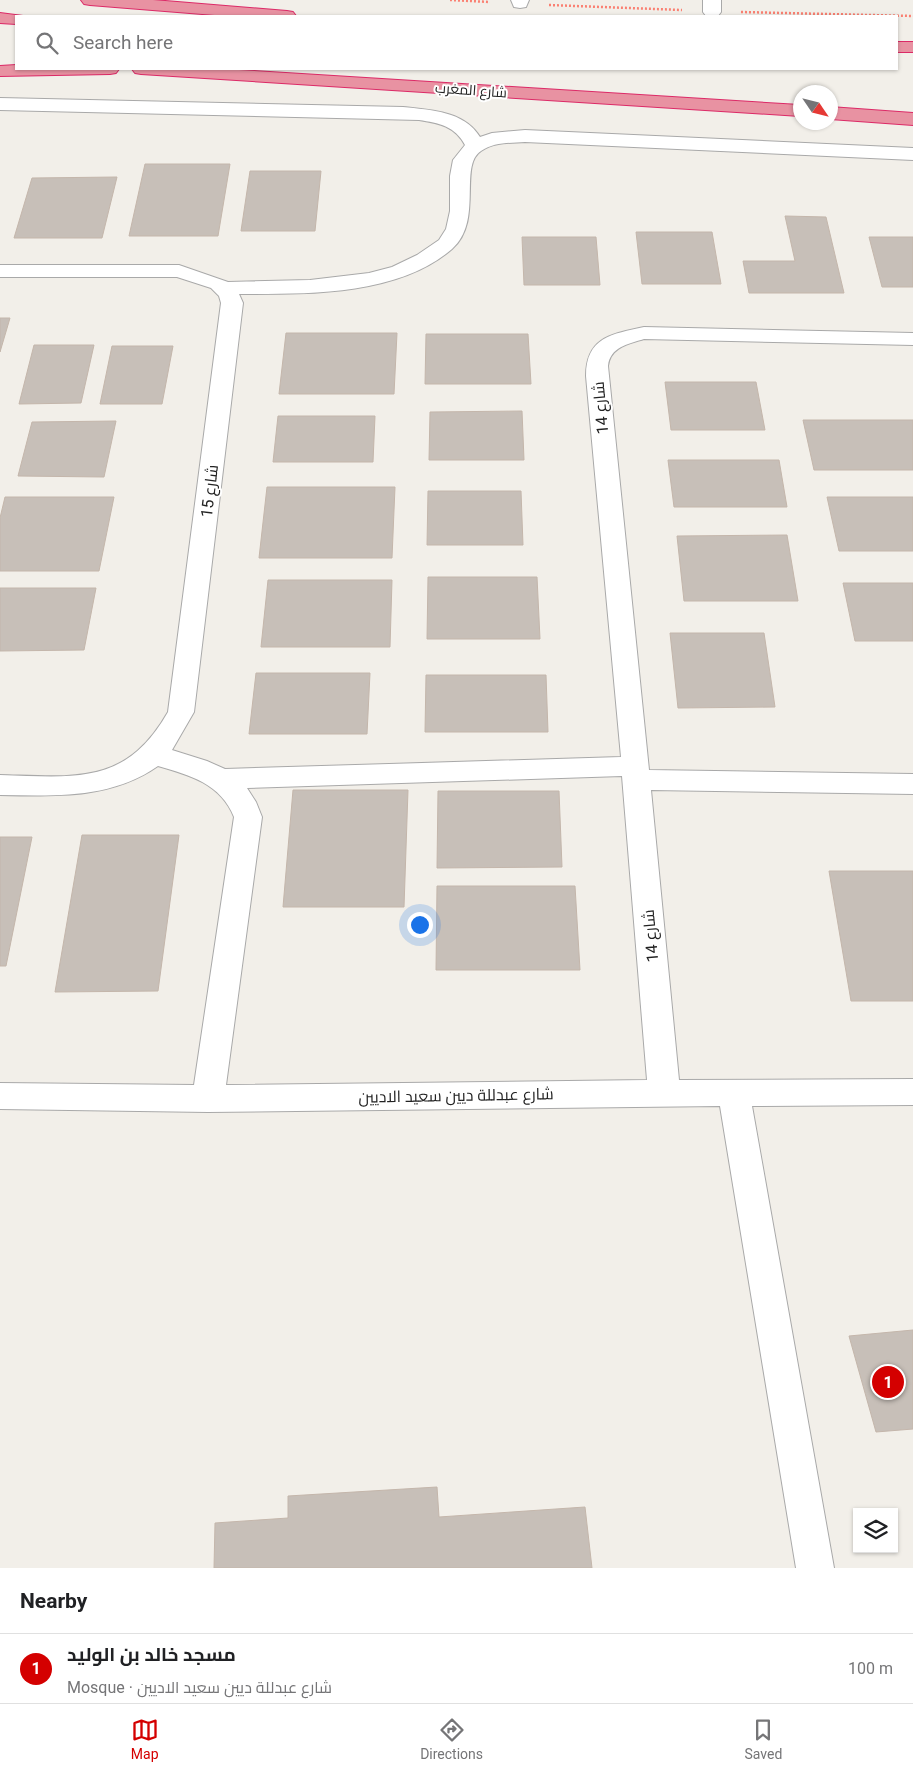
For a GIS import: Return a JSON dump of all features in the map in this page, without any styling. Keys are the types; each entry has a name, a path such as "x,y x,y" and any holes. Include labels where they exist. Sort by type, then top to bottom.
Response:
{"highway":[{"path":"90,0 276,15"},
{"path":"0,18 15,19"},
{"path":"898,47 913,47"},
{"path":"0,62 15,63"},
{"path":"0,71 55,70"},
{"name":"شارع المغرب","path":"156,70 793,112"},
{"path":"838,114 913,119"}],"street":[{"path":"0,104 403,113 434,117 458,126 467,132 475,146"},
{"path":"0,271 166,270 188,273 210,280 224,288 333,285 392,273 423,260 442,248 454,235 460,218 459,175 465,159 475,146 494,138 518,136 913,154"},
{"name":"شارع 15","path":"0,785 78,786 116,778 129,772 153,754 172,731 181,712 232,303 224,288"},
{"name":"شارع 14","path":"664,1093 597,376 599,357 603,350 622,339 644,333 913,339"},
{"path":"153,754 222,779 635,773 913,784"},
{"path":"208,1099 248,817 244,803 222,779"},
{"path":"734,1092 815,1568"},
{"name":"شارع عبدللة ديين سعيد الاديين","path":"0,1096 208,1099 734,1092 913,1092"}],"building":[{"path":"145,164 230,164 218,236 129,236"},
{"path":"250,171 321,171 315,231 241,231"},
{"path":"117,177 102,238 14,238 32,178"},
{"path":"785,216 826,217 844,293 749,293 743,261 795,261"},
{"path":"636,232 712,232 721,284 642,284"},
{"path":"522,237 596,237 600,285 524,285"},
{"path":"869,237 913,237 913,287 882,287"},
{"path":"0,318 10,318 0,352"},
{"path":"286,333 397,333 394,394 279,394"},
{"path":"426,334 528,334 531,384 425,384"},
{"path":"34,345 94,345 81,403 19,404"},
{"path":"112,346 173,346 162,404 100,404"},
{"path":"665,382 756,382 765,430 671,430"},
{"path":"522,411 524,460 429,460 430,412"},
{"path":"278,416 375,416 373,462 273,462"},
{"path":"803,420 913,420 913,470 814,470"},
{"path":"116,421 104,477 18,476 32,422"},
{"path":"668,460 779,460 787,507 674,507"},
{"path":"267,487 395,487 392,558 259,558"},
{"path":"428,491 521,491 523,545 427,545"},
{"path":"5,497 114,497 99,571 0,571 0,518"},
{"path":"827,497 913,497 913,551 839,551"},
{"path":"787,535 798,601 684,601 677,536"},
{"path":"428,577 537,577 540,639 427,639"},
{"path":"268,580 392,580 390,647 261,647"},
{"path":"843,583 913,583 913,641 855,641"},
{"path":"0,588 96,588 84,650 0,651"},
{"path":"670,633 764,633 775,707 678,708"},
{"path":"256,673 370,673 367,734 249,734"},
{"path":"426,675 546,675 548,732 425,732"},
{"path":"293,790 408,790 404,907 283,907"},
{"path":"438,791 559,791 562,867 437,868"},
{"path":"82,835 179,835 158,991 55,992"},
{"path":"0,837 32,837 6,966 0,966"},
{"path":"829,871 913,871 913,1001 851,1001"},
{"path":"437,886 575,886 580,970 436,970"},
{"path":"913,1330 913,1429 876,1432 849,1336"},
{"path":"437,1487 439,1517 585,1507 592,1568 214,1568 215,1523 288,1518 288,1496"}],"place":[{"name":"مسجد خالد بن الوليد","path":"888,1382"}]}
